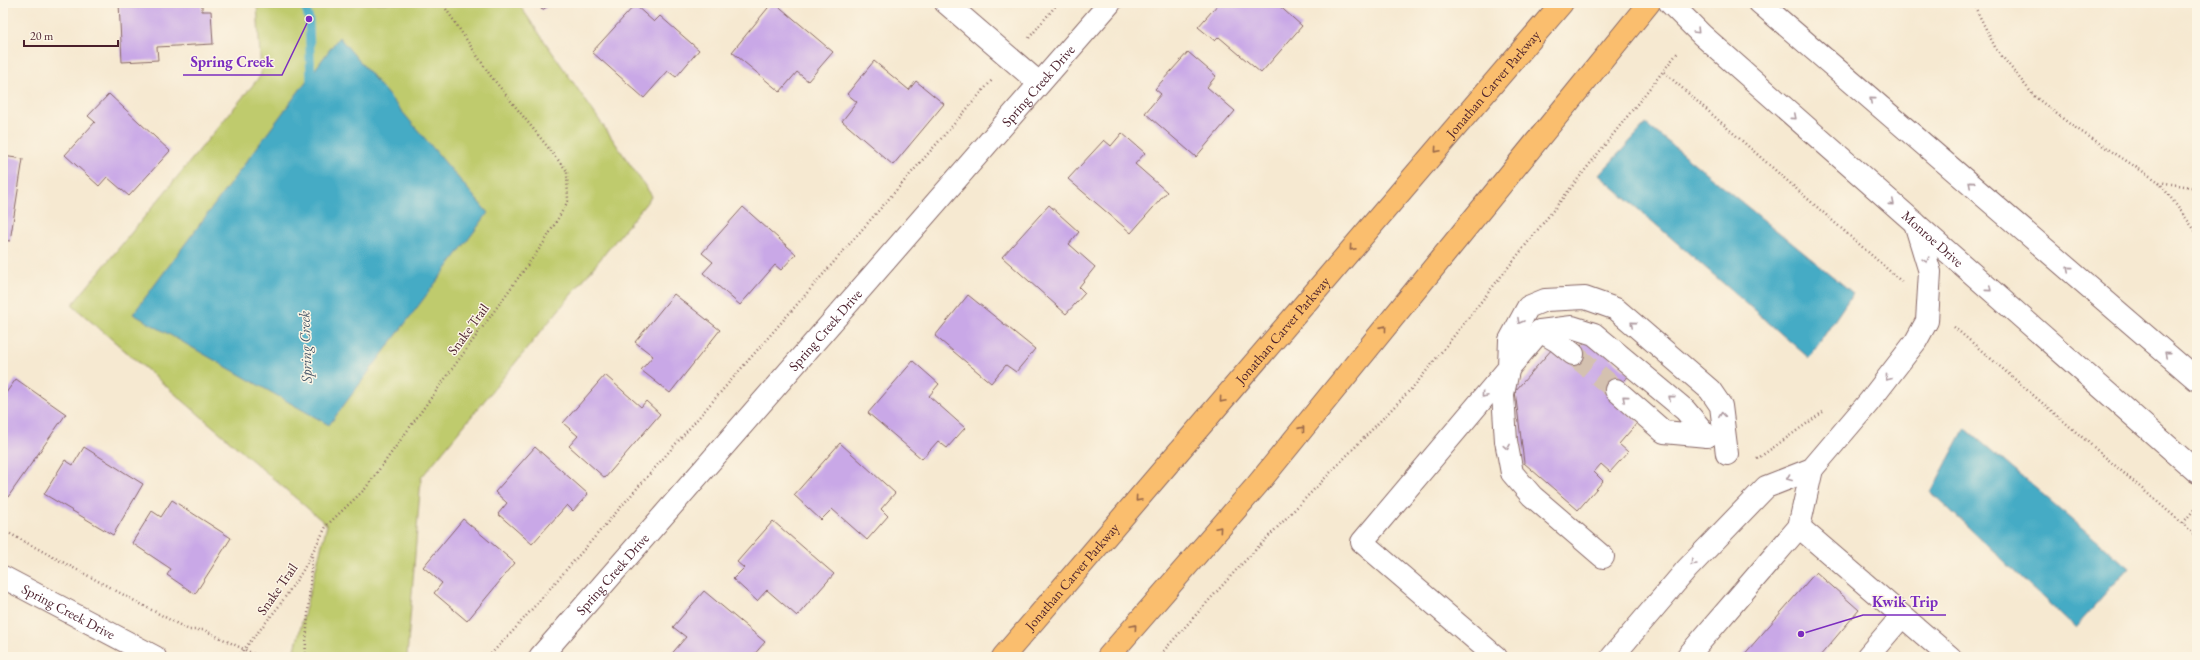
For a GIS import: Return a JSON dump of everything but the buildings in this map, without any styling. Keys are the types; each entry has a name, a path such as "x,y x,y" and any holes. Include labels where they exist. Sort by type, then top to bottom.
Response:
{"main road":[{"name":"Jonathan Carver Parkway","path":"1003,657 1562,3"},
{"path":"1108,657 1257,485 1649,3"}],"street":[{"path":"946,3 1039,83"},
{"name":"Spring Creek Drive","path":"540,657 1110,3"},
{"name":"Monroe Drive","path":"1670,3 1695,28 2197,472"},
{"path":"1760,3 2197,380"},
{"path":"1687,657 1799,527 1812,469 1869,402 1916,341 1927,321 1930,272 1915,223"},
{"path":"1603,557 1532,496 1512,473 1506,441 1503,394 1509,366 1510,340 1528,307 1545,300 1585,298 1616,309 1710,390 1721,406 1727,454"},
{"path":"1496,657 1362,542 1509,366 1540,332 1572,327 1594,334 1685,410 1707,436 1664,432 1616,390"},
{"path":"1540,332 1557,341 1573,354"},
{"path":"1612,657 1687,569 1766,487 1812,469"},
{"path":"1799,527 1950,657"},
{"name":"Spring Creek Drive","path":"3,577 155,657"},
{"path":"1867,657 1902,616"}],"path":[{"name":"Snake Trail","path":"238,657 280,606 302,572 327,525 365,488 545,241 568,201 567,171 490,76 442,3"},
{"path":"488,657 513,631 1011,59 1058,3"},
{"path":"1973,3 1996,49 2034,96 2071,125 2159,182 2197,233"},
{"path":"1158,657 1239,567 1416,384 1664,72 1695,28"},
{"path":"2159,182 2197,188"},
{"path":"2183,523 2197,506"},
{"path":"3,530 189,630 204,630 260,657"},
{"path":"305,657 312,554"}],"green space":[{"path":"257,3 518,3 652,196 421,478 407,657 293,657 327,525 72,305 261,75"}],"water":[{"path":"339,37 488,213 329,425 133,314"},
{"path":"1646,124 1853,293 1809,358 1599,175"},
{"path":"1965,428 2129,568 2075,628 1931,492"}],"waterway":[{"name":"Spring Creek","path":"304,3 309,19 311,86"}],"tunnel":[{"path":"1573,354 1616,390"}],"place":[{"name":"Spring Creek","path":"309,19"},
{"name":"Kwik Trip","path":"1801,634"}]}
